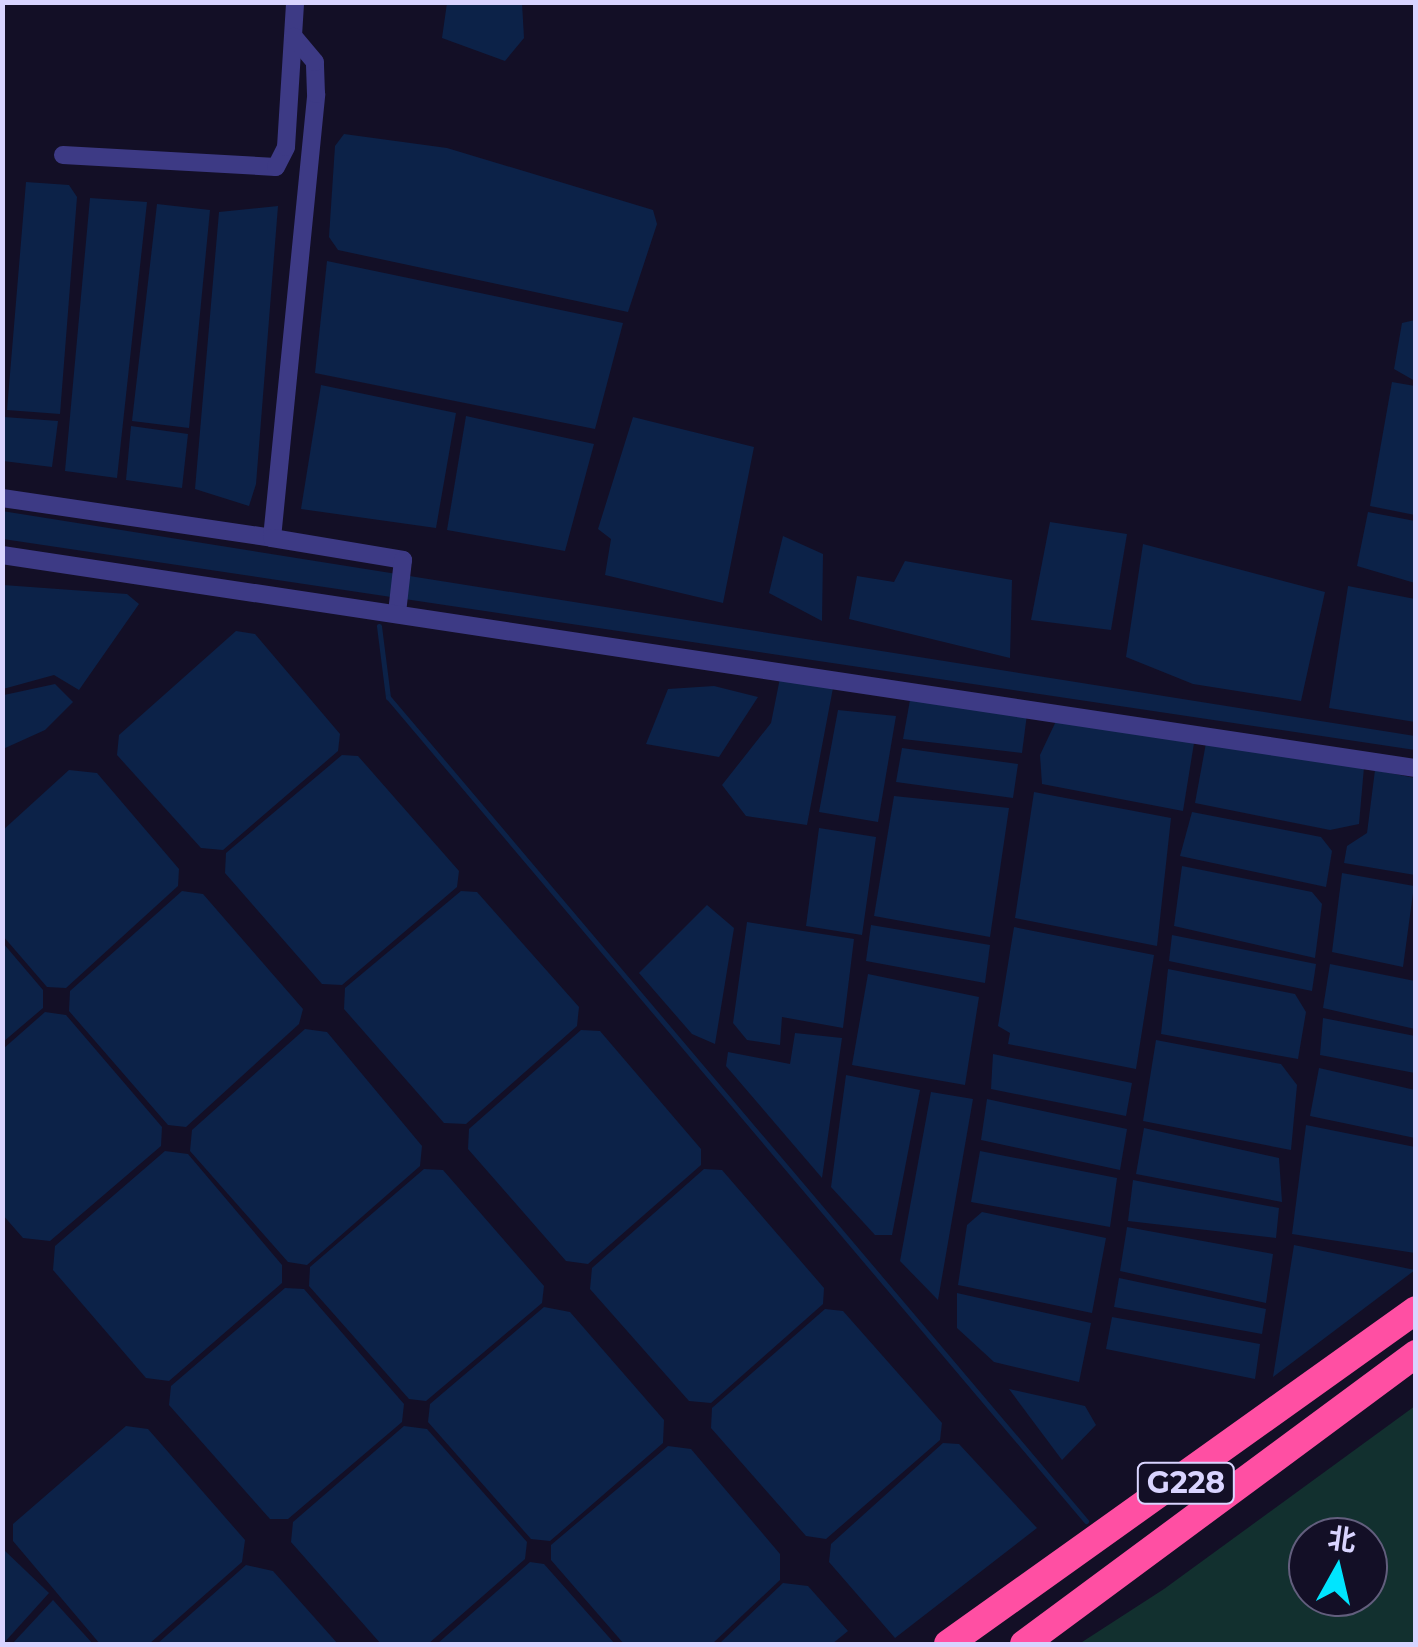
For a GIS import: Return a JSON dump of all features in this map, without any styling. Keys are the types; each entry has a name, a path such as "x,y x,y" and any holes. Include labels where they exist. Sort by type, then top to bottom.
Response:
{"highway":[{"name":"G228","path":"948,1644 1221,1456 1416,1310"},
{"name":"G228","path":"1024,1644 1244,1489 1416,1354"},
{"path":"1221,1456 1244,1489"},
{"path":"1002,1608 1024,1644"}],"street":[{"path":"64,155 276,166 286,147 295,2"},
{"path":"272,538 316,94 315,62 294,37"},
{"path":"2,498 403,560 397,613"},
{"path":"2,556 1416,768"}],"green space":[{"path":"1415,1406 1415,1644 1079,1644 1164,1589"}],"water":[{"path":"447,3 522,3 524,38 505,61 442,38"},
{"path":"344,134 447,148 653,210 657,224 628,312 338,250 329,237 335,146"},
{"path":"26,182 69,185 77,197 60,414 7,410"},
{"path":"90,198 147,202 117,478 65,471"},
{"path":"157,204 210,210 189,428 132,421"},
{"path":"278,206 256,484 249,506 195,489 219,212"},
{"path":"327,261 623,323 595,429 315,373"},
{"path":"1416,320 1415,381 1394,369 1402,323"},
{"path":"1392,382 1415,386 1415,515 1370,506"},
{"path":"321,385 456,413 436,528 301,509"},
{"path":"466,416 594,444 565,551 447,530"},
{"path":"4,417 58,421 52,467 3,461"},
{"path":"633,417 754,447 723,603 605,575 611,539 598,529"},
{"path":"131,426 188,434 182,488 126,480"},
{"path":"2,511 1415,736 1415,750 3,539"},
{"path":"1368,512 1415,521 1415,583 1357,566"},
{"path":"1050,522 1127,534 1111,630 1031,620"},
{"path":"783,536 823,554 822,621 769,593"},
{"path":"1143,544 1325,592 1301,701 1193,684 1126,657"},
{"path":"905,561 1012,580 1010,658 849,619 857,576 894,582"},
{"path":"3,585 127,594 139,604 79,690 54,675 3,689"},
{"path":"1348,586 1415,599 1415,722 1329,708"},
{"path":"236,631 255,634 340,734 338,751 223,850 201,848 117,755 119,735"},
{"path":"780,678 833,688 807,825 746,816 722,785 771,723"},
{"path":"55,684 73,702 45,730 3,749 4,695"},
{"path":"714,686 758,697 719,757 646,744 668,689"},
{"path":"910,700 1027,714 1022,753 903,739"},
{"path":"838,710 896,716 878,822 819,812"},
{"path":"1057,719 1194,743 1183,811 1042,784 1040,755"},
{"path":"1206,743 1364,767 1359,824 1330,830 1195,803"},
{"path":"902,748 1018,764 1013,798 896,782"},
{"path":"342,755 358,756 459,871 457,887 342,985 322,984 225,873 226,853"},
{"path":"69,770 97,773 179,869 178,886 66,988 47,987 3,936 2,831"},
{"path":"1375,770 1415,778 1415,875 1344,863 1347,846 1367,833"},
{"path":"1034,792 1171,818 1157,946 1015,918"},
{"path":"894,796 1009,808 990,937 874,916"},
{"path":"1192,812 1321,837 1332,851 1326,887 1180,856"},
{"path":"819,828 876,837 862,935 806,926"},
{"path":"1182,866 1312,892 1322,904 1315,958 1174,926"},
{"path":"1342,873 1414,886 1403,967 1332,952"},
{"path":"182,891 203,894 303,1009 299,1024 186,1127 168,1125 69,1011 70,991"},
{"path":"461,891 477,892 579,1007 577,1026 466,1124 444,1123 344,1009 345,988"},
{"path":"707,905 734,928 715,1044 692,1034 639,973"},
{"path":"747,922 854,939 843,1028 782,1017 780,1045 747,1040 733,1023"},
{"path":"871,925 990,945 985,983 866,961"},
{"path":"1014,927 1154,955 1136,1069 1008,1044 1010,1033 998,1026"},
{"path":"1172,935 1316,964 1312,991 1169,961"},
{"path":"3,943 43,990 43,1008 3,1042"},
{"path":"1330,964 1415,981 1415,1029 1323,1008"},
{"path":"1168,969 1295,994 1306,1012 1298,1059 1161,1034"},
{"path":"868,974 979,997 965,1085 852,1065"},
{"path":"45,1012 66,1015 162,1127 161,1146 50,1241 23,1238 2,1214 3,1049"},
{"path":"1323,1018 1415,1036 1415,1073 1320,1055"},
{"path":"305,1029 327,1032 422,1146 420,1166 307,1265 288,1262 190,1151 192,1130"},
{"path":"581,1030 600,1031 701,1149 701,1165 588,1264 566,1261 468,1149 469,1129"},
{"path":"795,1033 842,1038 822,1178 726,1066 728,1052 790,1064"},
{"path":"1156,1040 1281,1064 1297,1085 1291,1150 1143,1121"},
{"path":"993,1054 1132,1083 1126,1116 991,1089"},
{"path":"1319,1068 1415,1090 1415,1138 1310,1116"},
{"path":"846,1075 920,1090 892,1235 875,1235 831,1187"},
{"path":"931,1092 973,1099 938,1300 900,1261"},
{"path":"987,1099 1127,1129 1120,1170 981,1140"},
{"path":"1306,1125 1415,1147 1415,1253 1292,1234"},
{"path":"1144,1128 1279,1158 1282,1202 1136,1174"},
{"path":"165,1151 188,1154 282,1265 282,1283 169,1381 146,1378 53,1270 55,1246"},
{"path":"980,1151 1117,1178 1110,1227 971,1202"},
{"path":"424,1169 443,1170 544,1286 542,1303 426,1401 409,1399 309,1286 310,1267"},
{"path":"704,1169 722,1170 824,1288 823,1304 711,1403 689,1401 590,1289 592,1268"},
{"path":"1133,1180 1279,1208 1276,1238 1128,1221"},
{"path":"982,1212 1106,1238 1092,1313 958,1285 967,1225"},
{"path":"1127,1227 1273,1254 1266,1303 1120,1271"},
{"path":"1294,1245 1415,1270 1273,1377"},
{"path":"1119,1278 1266,1309 1262,1334 1114,1307"},
{"path":"285,1288 304,1289 404,1404 402,1422 288,1519 270,1519 169,1405 171,1386"},
{"path":"957,1293 1091,1323 1079,1382 994,1362 957,1328"},
{"path":"544,1307 570,1312 664,1420 663,1443 550,1541 531,1539 428,1422 430,1404"},
{"path":"825,1309 843,1311 942,1423 940,1440 826,1539 806,1536 711,1428 712,1408"},
{"path":"1112,1317 1260,1344 1255,1379 1106,1349"},
{"path":"1009,1389 1085,1406 1096,1425 1062,1460"},
{"path":"126,1426 148,1429 245,1540 242,1562 149,1644 100,1644 13,1541 13,1524"},
{"path":"404,1426 427,1429 527,1542 525,1559 428,1644 381,1644 291,1542 293,1522"},
{"path":"943,1443 959,1444 1037,1528 895,1638 829,1562 831,1544"},
{"path":"668,1446 691,1449 780,1554 780,1580 712,1644 624,1644 551,1560 551,1545"},
{"path":"2,1549 49,1593 3,1644"},
{"path":"530,1562 544,1564 615,1644 437,1644"},
{"path":"246,1565 273,1571 338,1644 157,1644"},
{"path":"783,1583 808,1586 848,1631 832,1644 719,1644"},
{"path":"53,1600 93,1644 12,1644"}],"waterway":[{"path":"379,626 388,697 1086,1521"}]}
